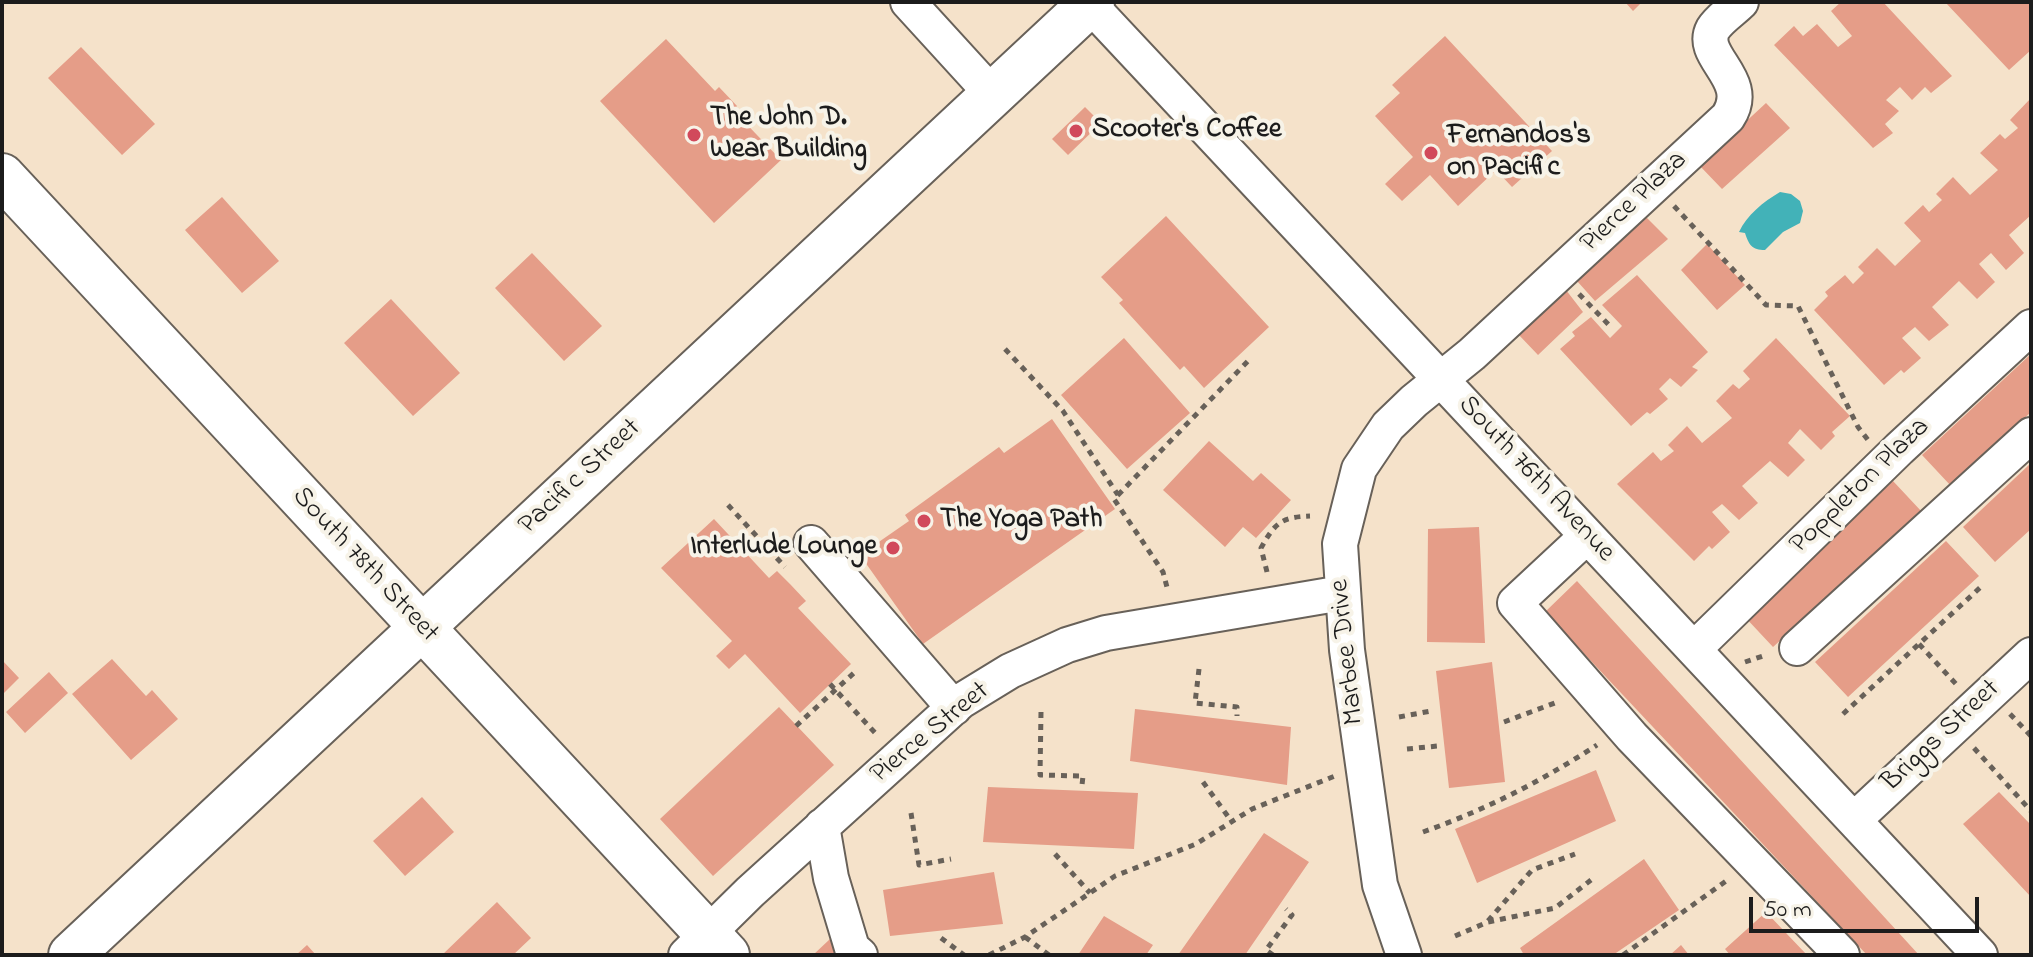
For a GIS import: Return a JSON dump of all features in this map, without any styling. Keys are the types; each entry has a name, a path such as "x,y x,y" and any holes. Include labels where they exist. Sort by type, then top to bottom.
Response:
{"main road":[{"name":"Pacific Street","path":"71,955 1091,3"},
{"name":"South 78th Street","path":"2,176 421,627 707,948"}],"street":[{"path":"908,2 992,94"},
{"name":"Pierce Plaza","path":"1441,379 1728,117 1736,105 1736,91 1711,44 1713,29 1741,2"},
{"name":"South 76th Avenue","path":"1091,3 1980,955"},
{"name":"Poppleton Plaza","path":"1694,649 1886,462 2031,327"},
{"name":"Marbee Drive","path":"1404,955 1380,885 1363,773 1342,593 1340,544 1359,469 1388,426 1441,379"},
{"path":"1797,648 2031,435"},
{"path":"1587,536 1515,603 1624,728 1842,955"},
{"path":"811,543 954,708"},
{"name":"Pierce Street","path":"707,948 822,826 954,708 1010,671 1067,645 1106,633 1342,593"},
{"name":"Briggs Street","path":"1854,820 2031,655"},
{"path":"822,826 831,878 852,948 860,955"}],"path":[{"path":"1654,185 1766,305 1798,306 1858,427 1886,462"},
{"path":"1559,273 1609,325"},
{"path":"1005,349 1063,411 1118,495"},
{"path":"1176,621 1163,572 1114,499 1249,360"},
{"path":"728,505 787,568"},
{"path":"1267,572 1261,548 1271,530 1283,519 1310,516"},
{"path":"1843,714 1984,584"},
{"path":"1919,644 2031,811"},
{"path":"1724,682 1746,662 1788,645 1797,648"},
{"path":"1199,669 1195,703 1237,707 1237,716"},
{"path":"796,726 856,671"},
{"path":"830,684 884,743"},
{"path":"1504,722 1591,690"},
{"path":"1399,717 1431,711"},
{"path":"1041,712 1040,775 1083,776 1082,785"},
{"path":"2020,725 2031,736"},
{"path":"1423,832 1474,814 1550,776 1624,728"},
{"path":"1407,749 1438,746"},
{"path":"989,955 1025,937 1115,876 1196,844 1252,809 1341,773 1363,773"},
{"path":"1203,782 1232,822"},
{"path":"911,813 919,865 951,859"},
{"path":"1055,854 1090,893"},
{"path":"1488,922 1532,870 1575,854"},
{"path":"1623,955 1752,862"},
{"path":"1455,936 1488,922 1555,908 1591,880"},
{"path":"1273,955 1263,948 1292,915 1286,909"},
{"path":"1025,937 1049,955"},
{"path":"941,938 964,955"}],"water":[{"path":"1780,192 1791,194 1800,201 1803,211 1800,223 1783,232 1765,250 1754,248 1745,233 1739,232 1756,209"}],"building":[{"path":"1625,2 1642,2 1633,11"},
{"path":"1841,2 1883,2 1952,76 1931,93 1925,87 1912,100 1900,87 1886,100 1899,111 1885,124 1893,133 1873,148 1774,45 1794,26 1803,36 1817,24 1838,47 1852,36 1831,11"},
{"path":"1945,2 2031,2 2031,50 2009,70"},
{"path":"1445,36 1552,151 1512,187 1496,170 1458,206 1430,175 1402,201 1385,184 1413,157 1375,116 1400,93 1392,85"},
{"name":"The John D. Wear Building","path":"666,39 715,91 719,87 737,106 733,110 781,160 714,223 600,101"},
{"path":"81,47 155,124 122,155 48,78"},
{"path":"2031,98 2031,215 2009,235 2024,253 2006,270 1991,253 1979,264 1995,282 1977,299 1959,281 1932,307 1949,325 1929,341 1915,327 1902,338 1921,358 1884,385 1814,310 1828,296 1825,292 1845,275 1853,284 1864,273 1858,267 1877,248 1895,266 1921,241 1904,223 1923,205 1929,212 1942,200 1936,194 1953,177 1970,195 1998,170 1980,153 2000,134 2005,139 2018,128 2010,120"},
{"path":"1766,103 1790,128 1722,189 1699,165"},
{"path":"1085,107 1101,123 1068,155 1052,139"},
{"path":"222,197 279,261 242,293 185,230"},
{"path":"1166,216 1269,327 1204,388 1184,366 1180,370 1119,303 1123,300 1101,277"},
{"path":"1645,216 1668,239 1595,301 1577,281"},
{"path":"1707,244 1745,285 1717,310 1681,270"},
{"path":"532,253 602,326 564,361 495,288"},
{"path":"1637,275 1708,352 1692,367 1698,370 1681,387 1670,378 1659,389 1668,399 1631,426 1560,349 1575,336 1572,332 1591,317 1610,338 1622,326 1602,305"},
{"path":"1566,290 1583,312 1538,355 1518,334"},
{"path":"391,299 460,373 413,416 344,343"},
{"path":"1124,338 1190,413 1127,469 1061,395"},
{"path":"1776,338 1850,416 1832,432 1835,436 1821,450 1800,429 1788,443 1805,460 1788,477 1770,461 1742,486 1758,503 1739,520 1722,504 1712,512 1730,532 1694,561 1617,484 1653,452 1661,461 1674,451 1668,445 1687,426 1702,443 1732,418 1716,401 1733,384 1739,389 1750,379 1743,371"},
{"path":"2031,354 2031,412 1951,486 1922,455"},
{"path":"1052,419 1115,509 923,644 860,555 909,521 905,515 999,447 1004,453"},
{"path":"1209,441 1253,481 1261,473 1291,500 1256,538 1243,527 1225,547 1163,490"},
{"path":"2031,463 2031,529 1995,562 1963,527"},
{"path":"1893,481 1922,512 1773,647 1744,616"},
{"path":"714,519 769,578 777,571 790,584 806,601 798,608 851,664 800,713 745,654 729,669 716,656 732,641 661,568"},
{"path":"1479,527 1485,643 1427,642 1428,529"},
{"path":"1946,541 1979,576 1848,697 1815,662"},
{"path":"1577,581 1919,955 1867,955 1545,612"},
{"path":"112,659 146,696 152,690 178,719 131,760 72,694"},
{"path":"2,660 19,678 2,695"},
{"path":"1492,662 1505,782 1449,788 1436,671"},
{"path":"49,672 68,693 25,733 6,712"},
{"path":"779,707 834,765 713,876 660,819"},
{"path":"1135,709 1291,727 1287,785 1130,761"},
{"path":"1596,770 1616,821 1477,883 1455,829"},
{"path":"988,787 1138,793 1134,849 983,842"},
{"path":"1999,792 2031,825 2031,897 1963,824"},
{"path":"422,797 454,832 405,876 373,841"},
{"path":"1264,833 1309,862 1245,955 1178,955"},
{"path":"1644,859 1679,910 1613,955 1524,955 1520,948"},
{"path":"994,872 1003,924 890,936 883,890"},
{"path":"497,902 531,938 513,955 442,955"},
{"path":"1766,912 1807,955 1730,955 1725,949"},
{"path":"1104,916 1153,945 1146,955 1078,955"},
{"path":"830,939 845,955 813,955"},
{"path":"307,945 316,955 296,955"},
{"path":"1681,945 1689,955 1670,955"}],"place":[{"name":"Scooter's Coffee","path":"1076,131"},
{"name":"The John D. Wear Building","path":"694,135"},
{"name":"Fernandos's on Pacific","path":"1431,153"},
{"name":"The Yoga Path","path":"924,521"},
{"name":"Interlude Lounge","path":"893,548"}]}
